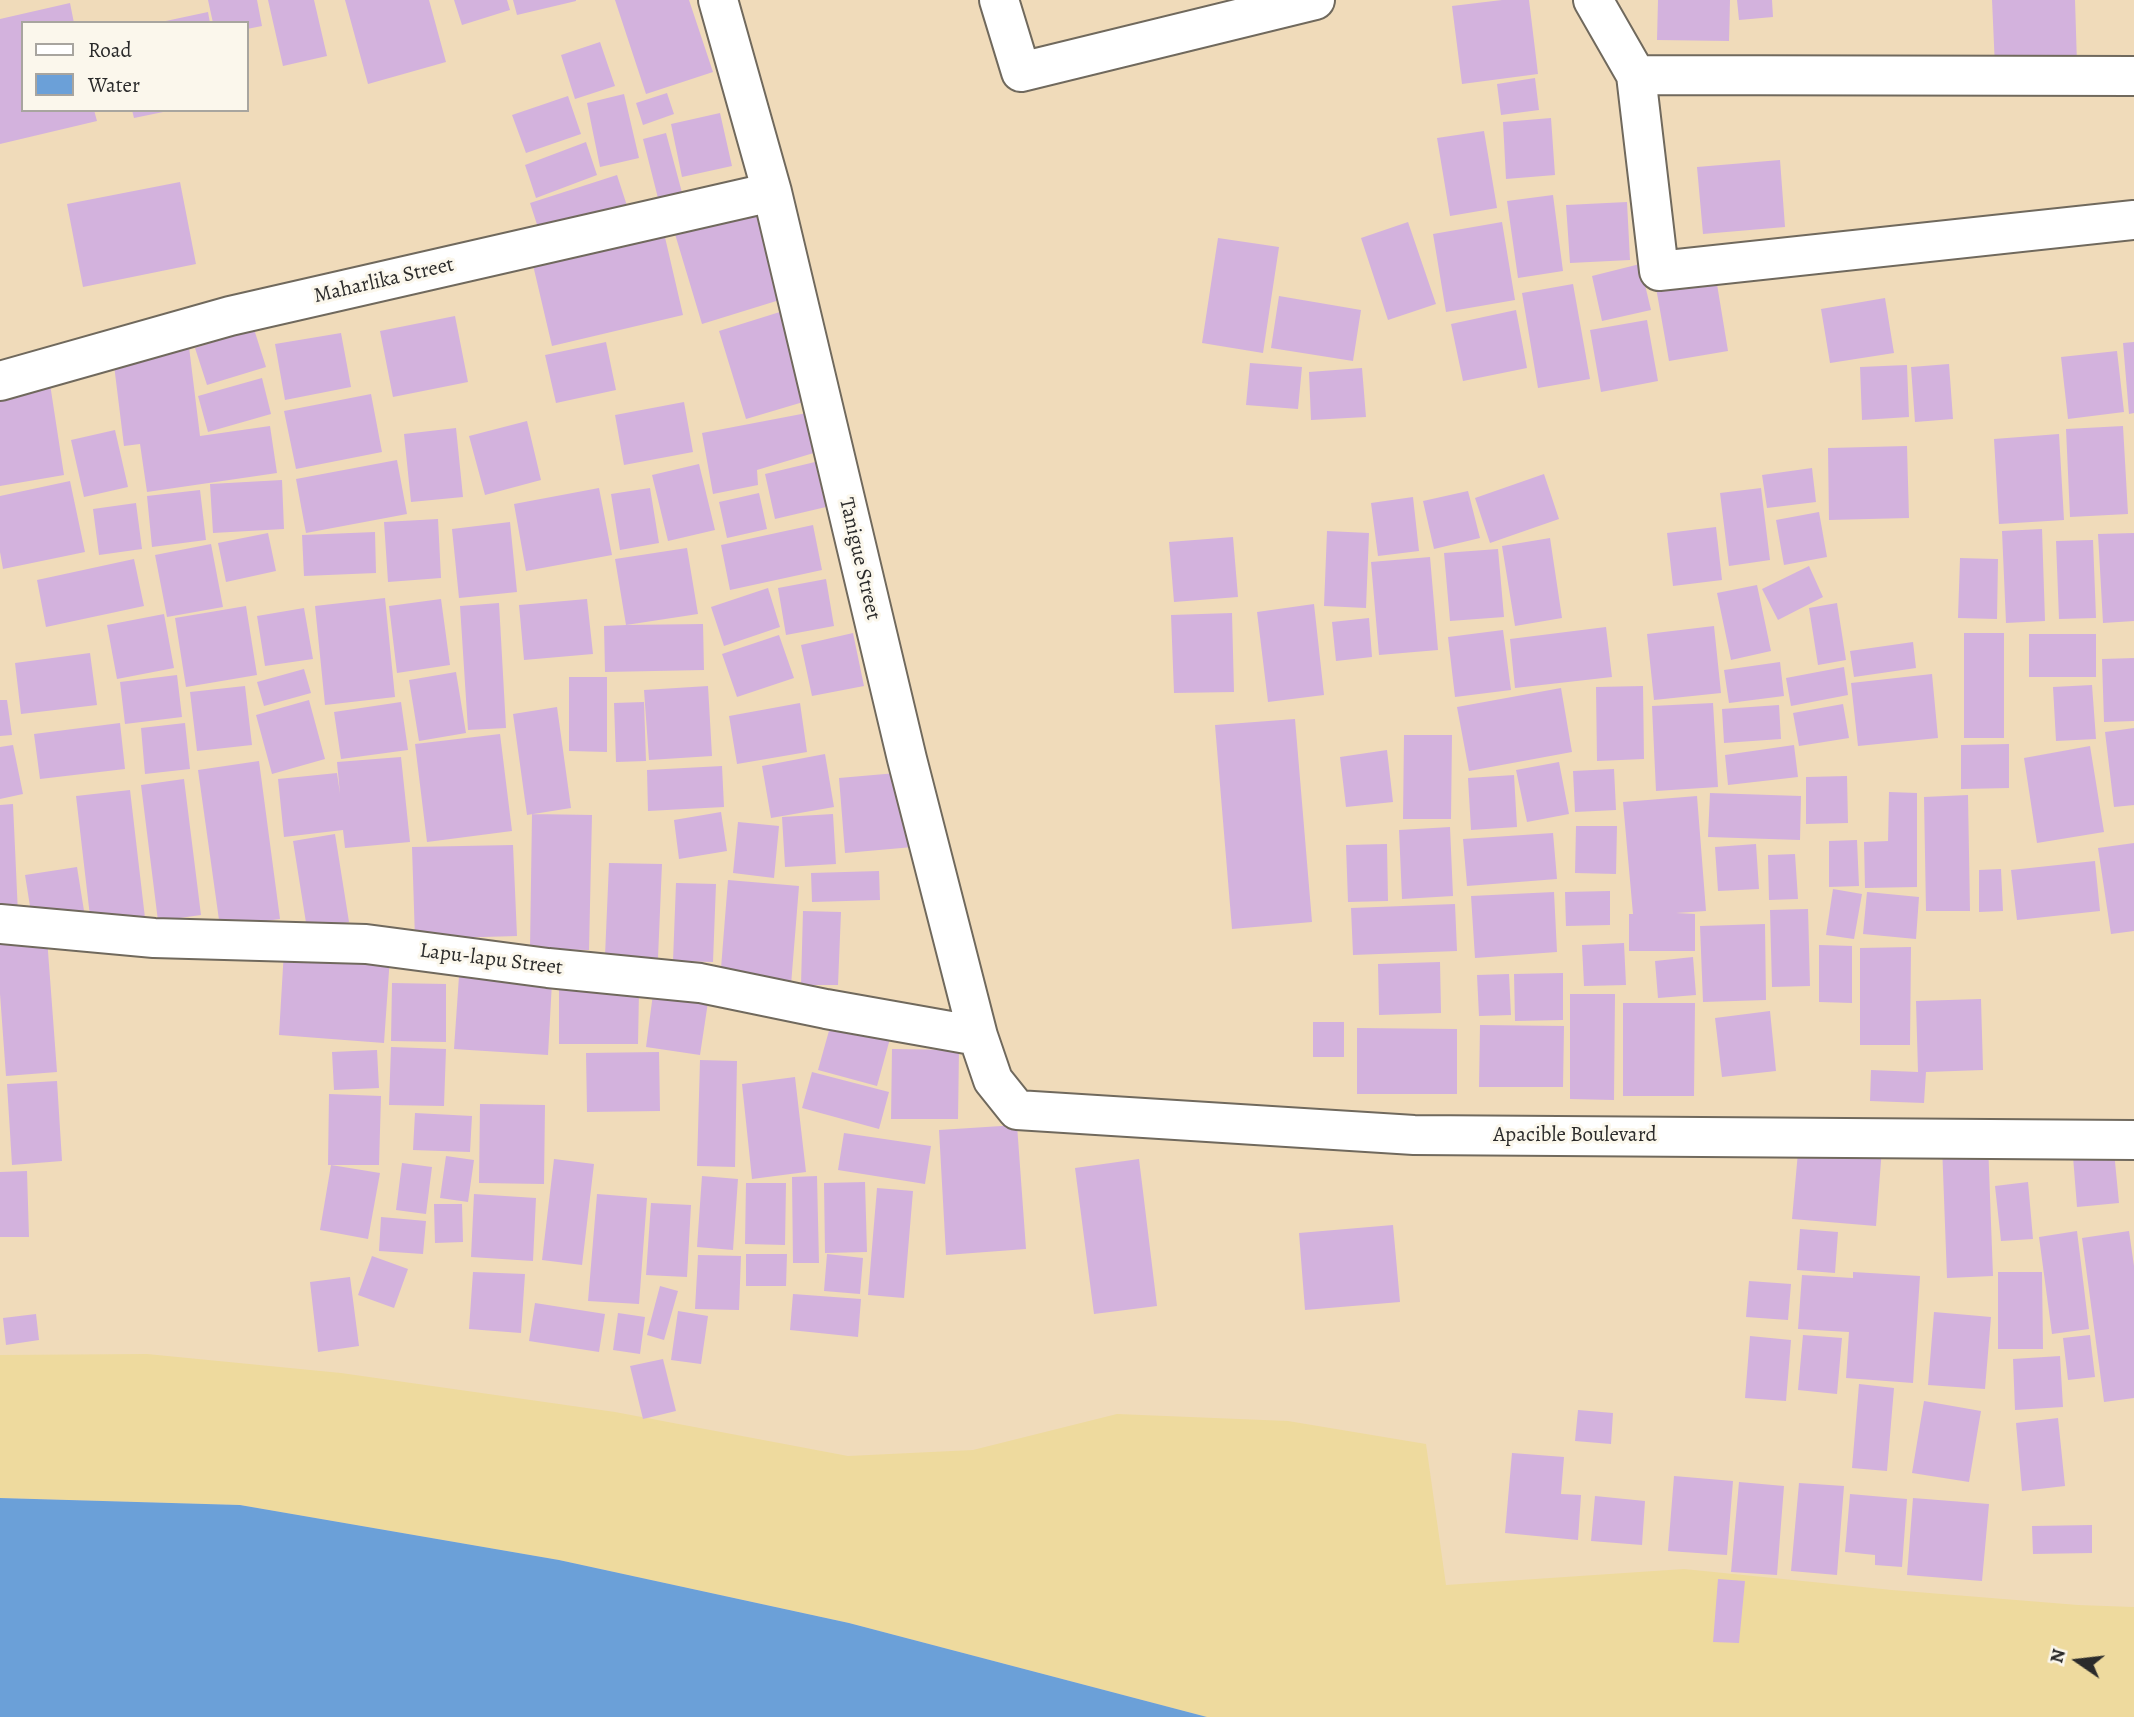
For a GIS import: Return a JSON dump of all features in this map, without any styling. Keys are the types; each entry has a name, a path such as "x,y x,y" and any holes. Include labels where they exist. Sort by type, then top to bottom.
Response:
{"street":[{"name":"Tanigue Street","path":"718,0 772,192 907,759 978,1036 993,1080 1017,1110"},
{"path":"999,0 1021,72 1315,0"},
{"path":"1593,0 1636,75 1659,271 2134,220"},
{"path":"1636,75 2134,76"},
{"name":"Maharlika Street","path":"0,381 230,316 772,192"},
{"name":"Lapu-lapu Street","path":"0,924 154,938 366,944 548,968 700,983 978,1036"},
{"name":"Apacible Boulevard","path":"1017,1110 1415,1135 2134,1140"}],"sand":[{"path":"147,1354 341,1373 615,1412 848,1456 973,1450 1117,1414 1288,1421 1426,1444 1446,1585 1684,1569 1892,1590 2134,1607 2134,1717 1207,1717 849,1623 559,1560 240,1505 0,1498 0,1355"}],"water":[{"path":"0,1498 240,1505 559,1560 849,1623 1207,1717 0,1717"}],"building":[{"path":"208,0 257,0 262,26 248,29 248,21 213,21"},
{"path":"268,0 314,0 327,56 283,66"},
{"path":"345,0 429,0 446,62 368,84"},
{"path":"454,0 507,0 510,10 462,25"},
{"path":"513,0 576,0 576,1 517,15"},
{"path":"615,0 689,0 713,72 646,94"},
{"path":"1529,0 1538,74 1462,84 1452,6"},
{"path":"1658,0 1730,0 1729,41 1657,40"},
{"path":"1737,0 1772,0 1773,17 1739,20"},
{"path":"1992,0 2075,0 2077,64 1995,67"},
{"path":"70,3 74,21 21,21 21,112 95,112 97,121 0,144 0,19"},
{"path":"208,12 210,21 166,21"},
{"path":"600,42 615,86 575,99 561,55"},
{"path":"1535,78 1539,110 1501,115 1497,84"},
{"path":"667,93 674,114 643,125 636,103"},
{"path":"624,94 639,158 600,167 587,103"},
{"path":"568,96 581,134 526,153 512,115"},
{"path":"132,112 163,112 134,118"},
{"path":"720,113 732,166 682,177 671,124"},
{"path":"1551,118 1555,175 1506,179 1503,122"},
{"path":"1484,131 1497,208 1450,216 1437,138"},
{"path":"666,133 684,200 660,206 643,139"},
{"path":"586,142 597,175 536,198 525,165"},
{"path":"1780,160 1785,227 1703,234 1697,167"},
{"path":"617,175 630,215 543,243 530,203"},
{"path":"180,182 196,264 83,287 67,204"},
{"path":"1553,195 1563,271 1518,278 1507,201"},
{"path":"1627,202 1630,260 1570,263 1566,205"},
{"path":"758,208 786,298 702,324 675,234"},
{"path":"1408,222 1436,304 1388,320 1361,238"},
{"path":"1502,222 1515,300 1446,312 1433,234"},
{"path":"664,233 683,315 552,346 533,265"},
{"path":"1218,238 1279,247 1263,353 1202,343"},
{"path":"1640,264 1651,310 1602,321 1592,276"},
{"path":"1715,272 1728,351 1669,361 1655,282"},
{"path":"1573,284 1590,379 1538,388 1522,293"},
{"path":"1279,296 1361,310 1353,361 1271,348"},
{"path":"1885,298 1894,353 1830,363 1821,309"},
{"path":"1516,310 1527,368 1463,381 1451,324"},
{"path":"783,311 810,400 746,419 719,331"},
{"path":"455,316 468,382 393,397 380,331"},
{"path":"1647,320 1658,381 1601,392 1590,330"},
{"path":"254,329 266,367 207,385 195,348"},
{"path":"341,333 351,387 285,400 275,344"},
{"path":"606,342 616,390 556,403 545,355"},
{"path":"2134,342 2134,413 2129,414 2123,343"},
{"path":"189,347 200,436 270,426 277,473 147,492 140,444 124,446 113,357"},
{"path":"2117,351 2124,412 2068,419 2061,357"},
{"path":"1250,363 1302,367 1298,409 1246,405"},
{"path":"1949,364 1953,419 1915,422 1911,367"},
{"path":"1907,365 1909,417 1862,420 1860,367"},
{"path":"1362,368 1366,417 1311,420 1309,372"},
{"path":"262,378 271,414 208,432 198,396"},
{"path":"50,384 64,475 0,486 0,393"},
{"path":"371,394 382,452 296,469 284,411"},
{"path":"684,402 693,452 624,465 615,415"},
{"path":"812,412 817,452 757,470 758,485 713,494 702,433"},
{"path":"527,421 541,480 485,495 469,436"},
{"path":"2123,426 2128,514 2070,517 2066,429"},
{"path":"456,428 463,497 411,502 404,434"},
{"path":"115,430 128,487 84,497 71,440"},
{"path":"2059,434 2064,520 1999,524 1994,439"},
{"path":"1907,446 1909,518 1829,520 1828,448"},
{"path":"397,460 407,514 306,533 296,479"},
{"path":"815,462 826,507 775,519 765,474"},
{"path":"699,464 715,530 668,541 652,475"},
{"path":"1812,468 1816,502 1767,508 1762,475"},
{"path":"1544,474 1559,519 1490,543 1475,498"},
{"path":"282,480 284,529 213,533 210,484"},
{"path":"70,481 85,552 3,569 0,552 0,496"},
{"path":"599,488 612,555 526,571 514,504"},
{"path":"650,488 659,543 620,550 611,494"},
{"path":"1761,488 1770,560 1729,566 1720,493"},
{"path":"200,490 206,540 152,547 147,496"},
{"path":"1468,491 1480,538 1434,549 1423,501"},
{"path":"759,493 767,529 727,538 719,502"},
{"path":"1413,497 1419,551 1378,556 1371,503"},
{"path":"136,503 142,549 99,555 93,509"},
{"path":"1819,512 1827,557 1784,565 1776,520"},
{"path":"438,519 441,578 388,582 384,522"},
{"path":"510,522 517,592 459,598 452,529"},
{"path":"813,525 822,570 730,590 721,545"},
{"path":"1716,527 1722,580 1673,586 1667,533"},
{"path":"2042,529 2045,621 2006,623 2002,531"},
{"path":"1327,531 1369,533 1366,608 1324,606"},
{"path":"375,532 376,573 304,576 302,535"},
{"path":"268,533 276,571 226,582 218,543"},
{"path":"2134,533 2134,621 2103,623 2098,534"},
{"path":"1233,537 1238,597 1174,602 1169,542"},
{"path":"1550,538 1562,618 1515,626 1502,546"},
{"path":"2093,540 2096,618 2059,619 2056,541"},
{"path":"211,544 223,607 167,617 155,555"},
{"path":"687,548 698,614 626,625 615,559"},
{"path":"1498,549 1504,617 1450,621 1444,553"},
{"path":"1430,557 1438,650 1379,655 1371,562"},
{"path":"1960,558 1998,559 1997,619 1958,618"},
{"path":"134,559 144,606 46,627 37,580"},
{"path":"1809,566 1823,597 1778,620 1762,589"},
{"path":"826,579 834,626 786,635 778,588"},
{"path":"1757,585 1771,651 1731,660 1717,593"},
{"path":"768,588 780,627 724,646 711,607"},
{"path":"385,598 395,697 325,705 315,606"},
{"path":"441,599 450,665 397,673 389,606"},
{"path":"587,599 593,654 524,660 519,605"},
{"path":"499,603 506,728 468,730 460,606"},
{"path":"1837,603 1846,660 1818,665 1809,608"},
{"path":"1314,604 1324,695 1268,702 1257,612"},
{"path":"246,606 257,675 186,687 175,618"},
{"path":"304,608 313,659 265,666 257,616"},
{"path":"1232,613 1234,692 1174,693 1171,615"},
{"path":"164,614 174,668 117,679 107,625"},
{"path":"1369,618 1372,657 1336,661 1332,622"},
{"path":"703,624 704,670 605,672 604,626"},
{"path":"1714,626 1721,693 1654,700 1647,634"},
{"path":"1606,627 1612,677 1515,688 1510,639"},
{"path":"1503,630 1511,690 1455,697 1448,637"},
{"path":"853,633 864,686 812,696 801,645"},
{"path":"1964,633 2004,633 2004,738 1964,738"},
{"path":"2029,634 2096,634 2096,677 2029,677"},
{"path":"779,635 794,678 737,697 722,654"},
{"path":"1913,642 1916,668 1854,677 1850,651"},
{"path":"90,653 97,705 21,714 15,663"},
{"path":"2134,658 2134,721 2104,722 2102,659"},
{"path":"1780,662 1784,696 1729,703 1724,670"},
{"path":"1844,667 1848,695 1791,706 1786,678"},
{"path":"304,669 311,693 264,706 257,682"},
{"path":"456,672 466,733 419,741 409,680"},
{"path":"1932,674 1938,738 1858,746 1851,683"},
{"path":"177,675 182,717 125,724 120,682"},
{"path":"569,677 607,677 607,752 569,751"},
{"path":"2092,685 2096,739 2056,741 2053,687"},
{"path":"245,686 252,745 197,751 190,692"},
{"path":"708,686 712,756 649,760 644,690"},
{"path":"1643,686 1644,759 1597,761 1596,687"},
{"path":"1561,688 1572,752 1469,771 1457,707"},
{"path":"0,700 7,700 12,735 0,736"},
{"path":"309,700 325,759 272,774 256,715"},
{"path":"401,702 408,750 341,759 334,712"},
{"path":"644,702 646,761 616,762 614,703"},
{"path":"800,703 807,752 737,764 729,716"},
{"path":"1713,703 1718,787 1656,791 1652,706"},
{"path":"1843,704 1849,738 1799,746 1793,713"},
{"path":"1779,705 1781,739 1724,743 1722,709"},
{"path":"557,707 571,808 527,815 513,714"},
{"path":"1295,719 1312,922 1232,929 1215,725"},
{"path":"120,723 125,769 40,779 34,734"},
{"path":"185,723 190,769 145,774 141,728"},
{"path":"2134,728 2134,805 2114,807 2105,732"},
{"path":"500,734 512,831 427,842 415,744"},
{"path":"1404,735 1452,735 1451,819 1403,819"},
{"path":"2009,744 2009,788 1961,789 1961,745"},
{"path":"13,745 23,794 0,799 0,747"},
{"path":"1794,745 1798,777 1728,785 1725,755"},
{"path":"2090,746 2104,832 2037,843 2024,758"},
{"path":"1387,750 1393,802 1346,807 1340,757"},
{"path":"825,754 834,807 771,818 762,766"},
{"path":"401,757 410,842 345,848 343,830 284,837 278,779 337,773 340,794 337,762"},
{"path":"259,761 280,919 220,927 198,770"},
{"path":"1559,762 1569,814 1527,822 1516,770"},
{"path":"722,766 724,807 648,811 647,770"},
{"path":"1614,769 1616,810 1575,812 1573,771"},
{"path":"908,772 913,847 845,853 839,778"},
{"path":"1514,775 1517,827 1471,830 1468,778"},
{"path":"1847,776 1848,823 1806,824 1806,777"},
{"path":"184,779 201,915 158,921 141,785"},
{"path":"130,790 145,918 91,925 76,796"},
{"path":"1889,792 1917,793 1917,887 1865,888 1864,842 1888,841"},
{"path":"1710,793 1801,796 1800,840 1708,837"},
{"path":"1968,795 1970,911 1926,911 1924,797"},
{"path":"1697,796 1706,911 1676,913 1695,914 1695,951 1629,951 1629,914 1633,914 1623,802"},
{"path":"13,804 18,914 0,915 0,805"},
{"path":"721,812 727,851 679,859 674,820"},
{"path":"532,814 592,815 589,950 530,949"},
{"path":"833,814 836,864 785,867 782,817"},
{"path":"738,822 779,826 774,878 733,873"},
{"path":"1576,826 1617,826 1616,874 1575,873"},
{"path":"1450,827 1453,896 1402,899 1399,830"},
{"path":"1553,833 1557,879 1467,886 1463,839"},
{"path":"335,834 349,922 307,929 293,841"},
{"path":"1857,840 1859,886 1829,887 1829,841"},
{"path":"2134,843 2134,931 2111,934 2098,848"},
{"path":"1387,844 1388,901 1348,902 1346,845"},
{"path":"1756,844 1759,889 1718,891 1715,847"},
{"path":"513,845 517,936 415,939 412,847"},
{"path":"1795,854 1798,899 1769,900 1768,855"},
{"path":"2095,861 2100,911 2017,920 2011,870"},
{"path":"609,863 662,864 658,958 605,956"},
{"path":"77,867 85,917 33,925 25,875"},
{"path":"2001,869 2003,911 1979,912 1979,870"},
{"path":"879,871 880,900 812,902 811,873"},
{"path":"728,880 799,886 791,985 720,981"},
{"path":"676,883 716,884 713,962 673,961"},
{"path":"1833,889 1862,894 1854,939 1826,935"},
{"path":"1610,891 1610,925 1566,926 1565,892"},
{"path":"1554,892 1557,952 1475,958 1471,896"},
{"path":"1867,892 1919,897 1916,939 1863,934"},
{"path":"1455,904 1457,951 1353,955 1351,908"},
{"path":"1808,909 1810,986 1772,987 1770,910"},
{"path":"803,911 841,912 838,985 801,985"},
{"path":"1765,924 1766,1000 1703,1002 1700,926"},
{"path":"47,938 57,1072 6,1076 0,994 0,941"},
{"path":"1624,943 1626,985 1584,986 1582,945"},
{"path":"1819,945 1852,946 1852,1003 1819,1002"},
{"path":"1911,947 1910,1045 1860,1045 1860,948"},
{"path":"284,950 390,957 384,1043 279,1035"},
{"path":"1693,957 1696,995 1658,998 1655,961"},
{"path":"1440,962 1441,1013 1379,1015 1378,964"},
{"path":"1563,973 1563,1020 1515,1021 1514,974"},
{"path":"1509,974 1511,1015 1479,1016 1477,975"},
{"path":"459,976 552,982 548,1055 454,1049"},
{"path":"392,983 446,984 446,1042 391,1041"},
{"path":"559,990 639,991 638,1044 559,1044"},
{"path":"653,994 708,1002 700,1055 646,1047"},
{"path":"1570,994 1615,994 1614,1100 1570,1099"},
{"path":"1981,999 1983,1070 1926,1072 1924,1103 1870,1101 1871,1070 1918,1072 1916,1001"},
{"path":"1623,1003 1695,1003 1694,1096 1623,1096"},
{"path":"1770,1011 1776,1071 1722,1077 1715,1018"},
{"path":"832,1020 891,1035 877,1086 818,1070"},
{"path":"1313,1022 1344,1022 1344,1057 1313,1057"},
{"path":"1480,1025 1564,1026 1563,1087 1479,1087"},
{"path":"1357,1028 1457,1029 1457,1094 1357,1094"},
{"path":"391,1047 446,1049 444,1106 389,1105"},
{"path":"892,1049 959,1050 958,1119 891,1119"},
{"path":"377,1050 379,1088 334,1090 332,1052"},
{"path":"659,1052 660,1111 587,1112 586,1053"},
{"path":"700,1060 737,1061 735,1167 697,1166"},
{"path":"812,1072 889,1092 879,1129 802,1108"},
{"path":"795,1077 806,1172 752,1179 742,1084"},
{"path":"57,1081 62,1161 12,1165 7,1084"},
{"path":"329,1094 381,1096 379,1165 328,1165"},
{"path":"480,1104 545,1105 544,1184 479,1183"},
{"path":"415,1113 472,1116 470,1152 413,1150"},
{"path":"1017,1125 1026,1249 946,1255 939,1130"},
{"path":"844,1133 931,1146 925,1184 838,1170"},
{"path":"1799,1141 1882,1148 1876,1226 1792,1219"},
{"path":"2113,1141 2119,1203 2077,1207 2072,1144"},
{"path":"1988,1143 1993,1276 1947,1278 1942,1145"},
{"path":"446,1156 474,1160 468,1202 440,1198"},
{"path":"554,1159 594,1164 582,1265 542,1260"},
{"path":"1139,1159 1157,1306 1094,1314 1075,1168"},
{"path":"402,1163 432,1167 426,1214 396,1210"},
{"path":"331,1165 380,1173 368,1239 320,1230"},
{"path":"27,1171 29,1237 0,1237 0,1172"},
{"path":"702,1176 738,1179 733,1250 697,1247"},
{"path":"817,1176 819,1263 793,1263 792,1177"},
{"path":"865,1182 867,1252 825,1253 824,1183"},
{"path":"2028,1182 2033,1239 2001,1241 1995,1186"},
{"path":"746,1183 786,1183 785,1245 745,1244"},
{"path":"877,1188 913,1191 904,1298 868,1295"},
{"path":"474,1194 536,1198 533,1261 471,1257"},
{"path":"597,1194 647,1198 639,1304 588,1301"},
{"path":"651,1203 691,1205 687,1277 646,1275"},
{"path":"434,1204 462,1204 463,1242 435,1243"},
{"path":"381,1217 426,1221 423,1254 379,1251"},
{"path":"1393,1225 1400,1302 1305,1310 1299,1233"},
{"path":"1800,1229 1838,1232 1835,1273 1797,1270"},
{"path":"2077,1231 2089,1329 2052,1334 2039,1237"},
{"path":"2129,1231 2134,1266 2134,1398 2104,1402 2082,1238"},
{"path":"746,1254 787,1254 786,1286 746,1286"},
{"path":"827,1254 863,1258 860,1294 824,1291"},
{"path":"698,1255 741,1256 739,1310 695,1309"},
{"path":"372,1256 408,1269 394,1308 358,1295"},
{"path":"473,1272 525,1274 521,1333 469,1329"},
{"path":"1853,1272 1920,1276 1913,1383 1846,1378 1849,1332 1798,1329 1802,1275 1853,1278"},
{"path":"1998,1272 2042,1272 2043,1349 1998,1349"},
{"path":"350,1277 359,1346 318,1352 310,1282"},
{"path":"1749,1281 1791,1284 1788,1320 1746,1317"},
{"path":"660,1286 678,1291 664,1340 647,1335"},
{"path":"793,1294 861,1299 858,1337 790,1330"},
{"path":"535,1303 605,1314 599,1352 529,1341"},
{"path":"678,1311 708,1316 701,1364 671,1360"},
{"path":"1934,1312 1991,1317 1985,1389 1928,1385"},
{"path":"618,1313 645,1317 640,1354 613,1350"},
{"path":"36,1314 39,1340 6,1345 3,1318"},
{"path":"1803,1335 1842,1338 1837,1394 1798,1390"},
{"path":"2090,1335 2095,1377 2068,1380 2063,1338"},
{"path":"1750,1336 1791,1340 1786,1401 1745,1398"},
{"path":"2060,1356 2063,1407 2015,1410 2013,1359"},
{"path":"663,1359 676,1411 643,1419 630,1366"},
{"path":"1859,1384 1894,1388 1887,1471 1852,1468"},
{"path":"1924,1401 1981,1411 1969,1482 1912,1473"},
{"path":"1578,1410 1613,1413 1611,1444 1575,1441"},
{"path":"2058,1418 2065,1486 2022,1491 2016,1423"},
{"path":"1512,1453 1564,1457 1561,1494 1581,1495 1578,1540 1505,1533"},
{"path":"1674,1476 1733,1481 1727,1555 1668,1551"},
{"path":"1739,1482 1784,1486 1777,1575 1731,1572"},
{"path":"1799,1483 1844,1486 1837,1575 1791,1571"},
{"path":"1850,1494 1907,1499 1902,1567 1875,1565 1875,1555 1845,1552"},
{"path":"1595,1496 1645,1501 1642,1545 1591,1541"},
{"path":"1913,1498 1989,1504 1982,1581 1907,1575"},
{"path":"2092,1525 2092,1553 2033,1554 2032,1526"},
{"path":"1718,1579 1745,1581 1739,1643 1713,1642"}]}
